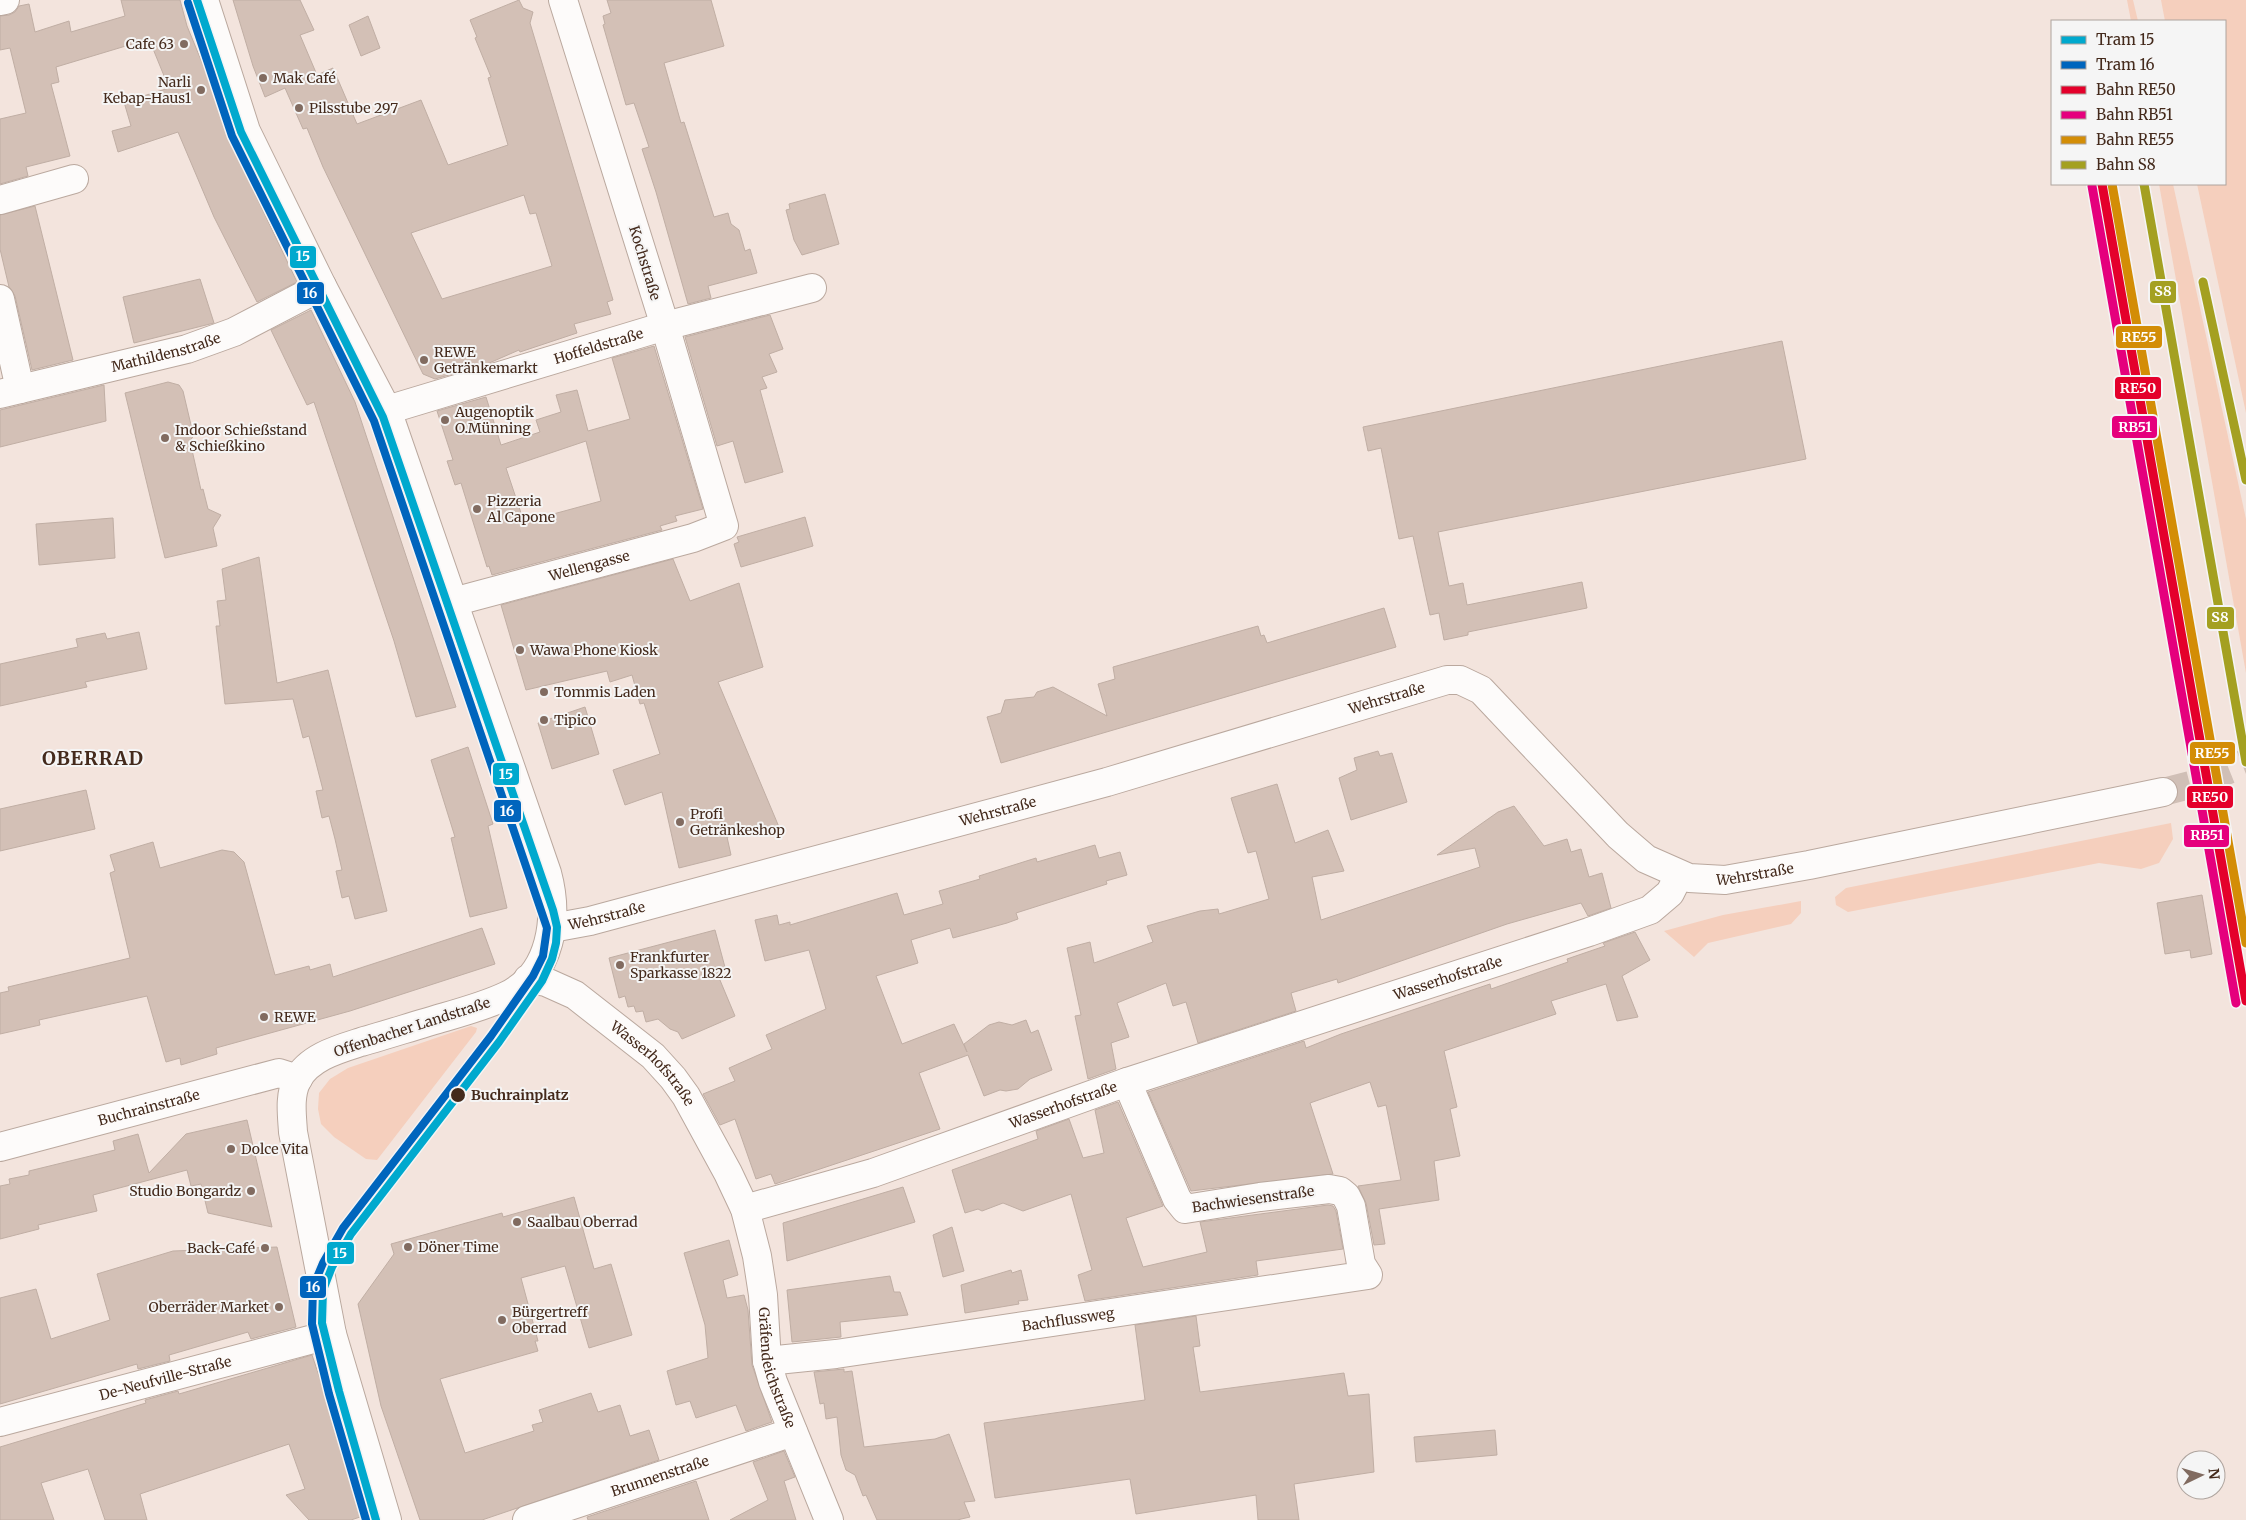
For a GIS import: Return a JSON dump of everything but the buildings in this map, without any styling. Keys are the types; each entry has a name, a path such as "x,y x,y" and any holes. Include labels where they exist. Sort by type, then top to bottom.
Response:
{"street":[{"path":"0,1 5,0"},
{"path":"204,0 246,130 322,286 387,410 547,873 552,898 552,928 544,958 528,979"},
{"name":"Kochstraße","path":"563,0 665,326 724,526"},
{"path":"0,200 74,179"},
{"name":"Mathildenstraße","path":"10,392 187,349 234,332 322,286"},
{"name":"Hoffeldstraße","path":"387,410 665,326 812,288"},
{"path":"0,299 10,392"},
{"name":"Wellengasse","path":"453,602 693,538 724,526"},
{"name":"Wehrstraße","path":"552,928 590,921 1107,782 1447,680 1460,680 1481,690 1618,835 1646,859 1679,875 1702,880 1726,880 1818,863 2163,792"},
{"name":"Wasserhofstraße","path":"528,979 546,982 575,995 653,1056 686,1096 728,1173 745,1209 873,1173 1127,1082 1589,932 1641,913 1658,904 1670,893 1679,875"},
{"name":"Offenbacher Landstraße","path":"298,1079 311,1065 333,1050 476,1008 508,995 528,979"},
{"name":"Buchrainstraße","path":"0,1147 279,1073 298,1079"},
{"path":"298,1079 291,1104 293,1132 325,1303 332,1334 387,1520"},
{"name":"Bachwiesenstraße","path":"1127,1082 1177,1199 1185,1209 1280,1194 1329,1189 1340,1192 1346,1196 1351,1206 1361,1264 1368,1275"},
{"name":"Gräfendeichstraße","path":"745,1209 757,1256 763,1295 767,1361 793,1432 829,1520"},
{"name":"Bachflussweg","path":"767,1361 846,1352 1368,1275"},
{"name":"De-Neufville-Straße","path":"0,1422 332,1334"},
{"name":"Brunnenstraße","path":"527,1520 793,1432"}],"shaded area":[{"path":"2127,0 2133,0 2138,20 2131,20"},
{"path":"2161,0 2246,0 2246,413 2197,185 2226,185 2226,20 2165,20"},
{"path":"2159,185 2173,185 2246,519 2246,673"},
{"path":"2171,823 2173,839 2159,863 2141,869 2099,863 1848,912 1836,905 1835,897 1846,888"},
{"path":"1801,901 1801,913 1791,924 1708,943 1694,957 1664,931 1723,915"},
{"path":"471,1026 477,1028 476,1032 377,1160 366,1159 334,1137 321,1124 318,1109 319,1093 330,1079 348,1068"}],"tunnel":[{"path":"2163,792 2194,784 2246,763"}],"tram line":[{"name":"15","path":"197,0 241,132 383,417 553,910 557,927 552,959 542,981 499,1042 351,1234 332,1267 323,1290 322,1323 339,1391 376,1520"},
{"name":"16","path":"188,3 232,136 374,421 547,928 543,956 533,976 491,1036 343,1228 323,1263 313,1287 312,1324 329,1394 366,1520"}],"rail line":[{"name":"RE50","path":"2102,185 2246,1001"},
{"name":"RE55","path":"2112,185 2246,943"},
{"name":"S8","path":"2144,185 2246,762"},
{"name":"RB51","path":"2092,186 2236,1003"},
{"name":"S8","path":"2203,282 2246,480"}],"place":[{"name":"Cafe 63","path":"184,44"},
{"name":"Mak Café","path":"263,78"},
{"name":"Narli Kebap-Haus1","path":"201,90"},
{"name":"Pilsstube 297","path":"299,108"},
{"name":"REWE Getränkemarkt","path":"424,360"},
{"name":"Augenoptik O.Münning","path":"445,420"},
{"name":"Indoor Schießstand & Schießkino","path":"165,438"},
{"name":"Pizzeria Al Capone","path":"477,509"},
{"name":"Wawa Phone Kiosk","path":"520,650"},
{"name":"Tommis Laden","path":"544,692"},
{"name":"Tipico","path":"544,720"},
{"name":"Profi Getränkeshop","path":"680,822"},
{"name":"Frankfurter Sparkasse 1822","path":"620,965"},
{"name":"REWE","path":"264,1017"},
{"name":"Buchrainplatz","path":"458,1095"},
{"name":"Dolce Vita","path":"231,1149"},
{"name":"Studio Bongardz","path":"251,1191"},
{"name":"Saalbau Oberrad","path":"517,1222"},
{"name":"Döner Time","path":"408,1247"},
{"name":"Back-Café","path":"265,1248"},
{"name":"Oberräder Market","path":"279,1307"},
{"name":"Bürgertreff Oberrad","path":"502,1320"}],"district":[{"name":"OBERRAD","path":"93,758"}]}
